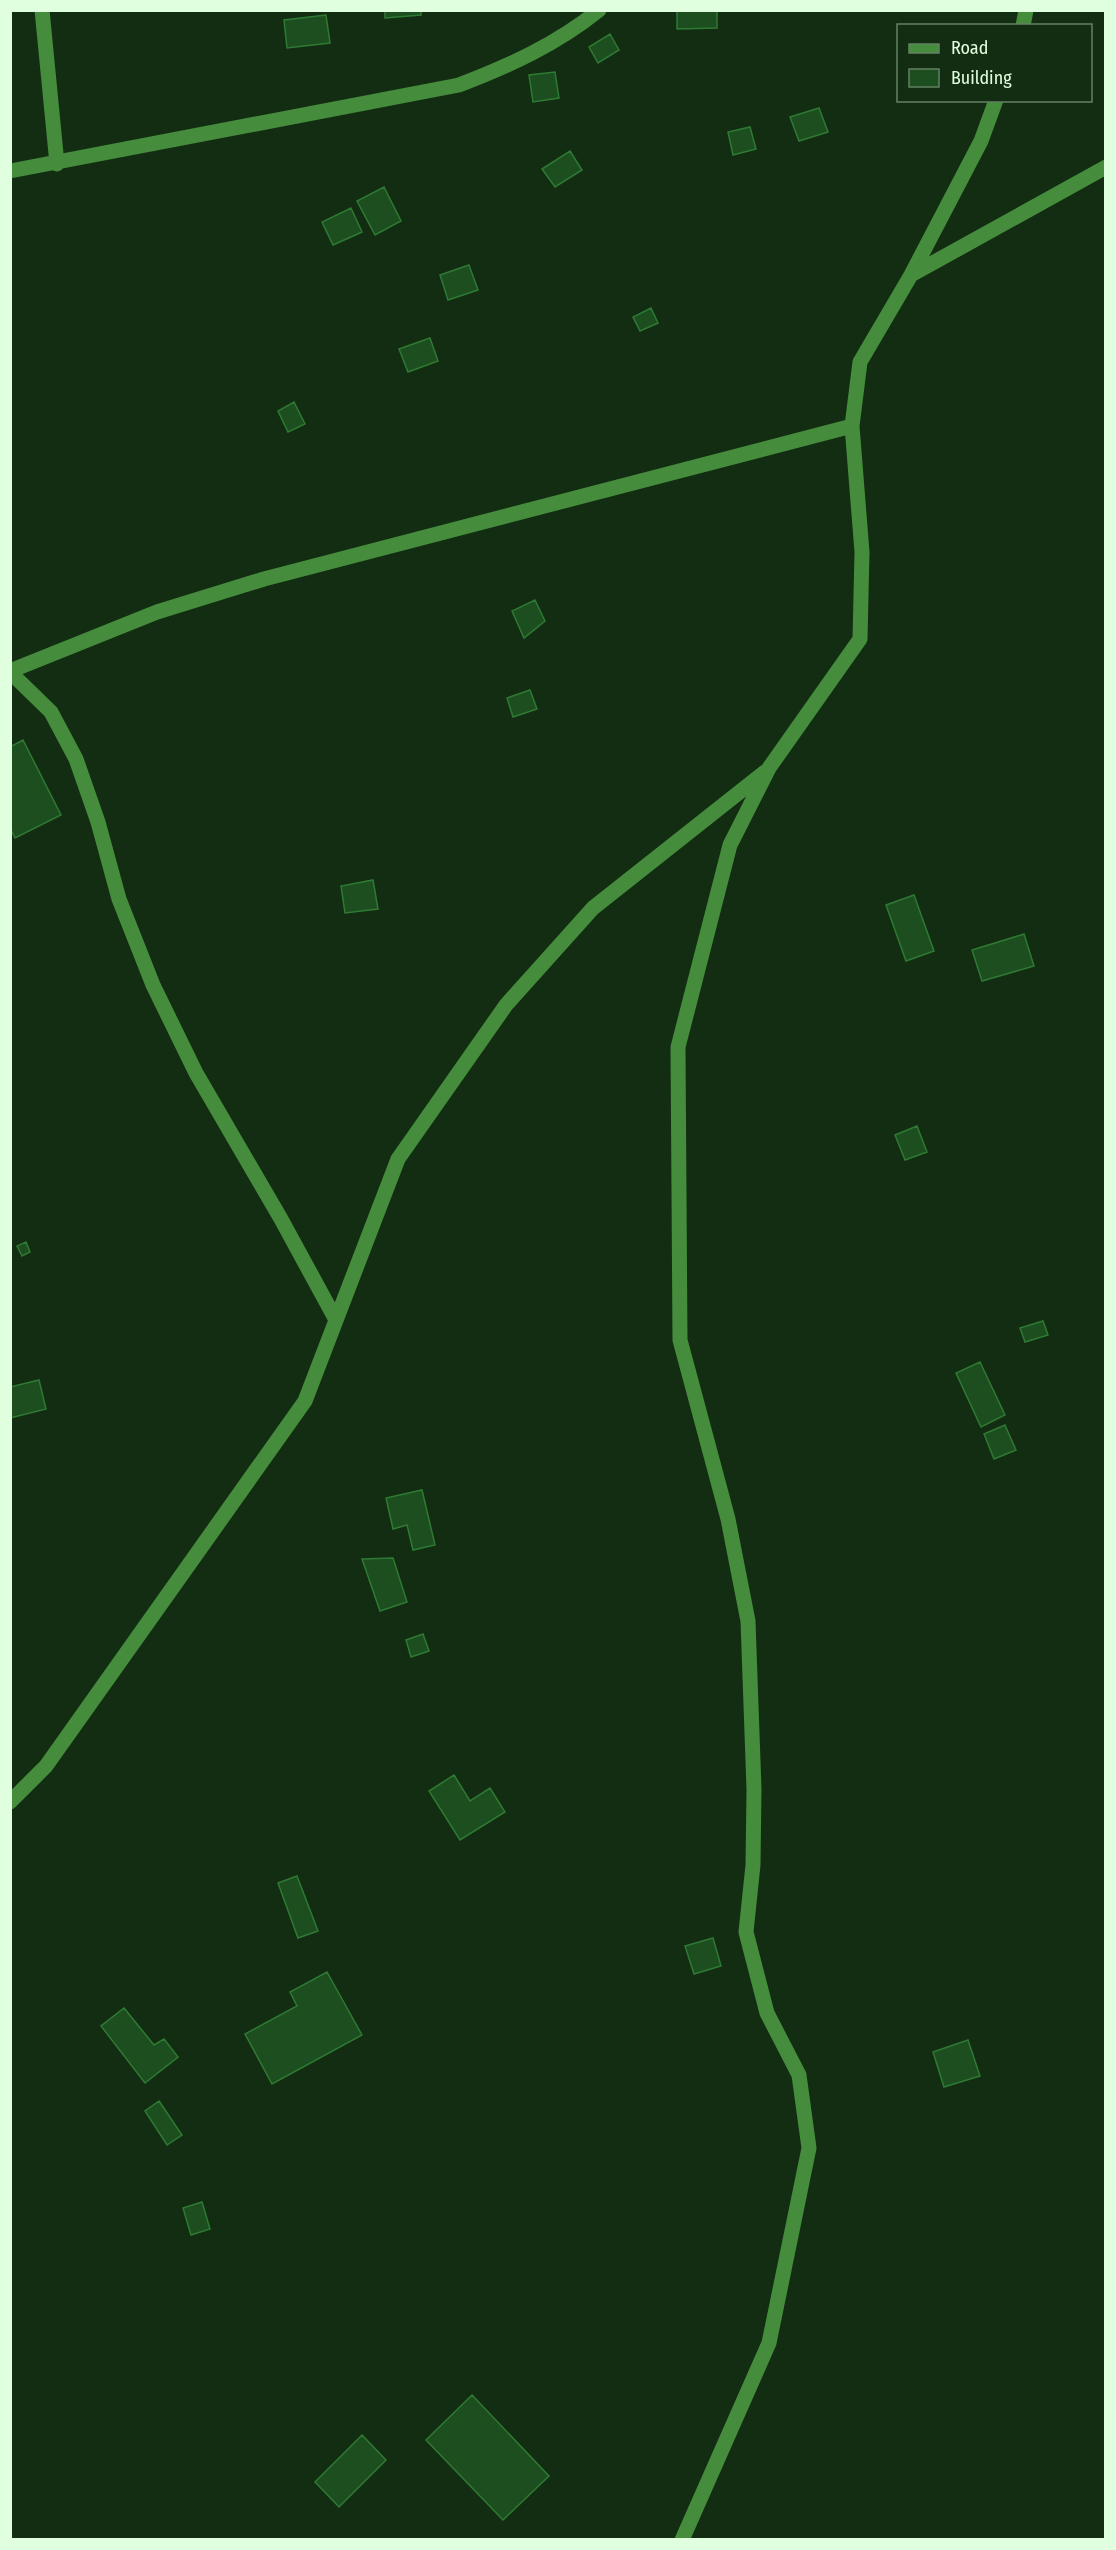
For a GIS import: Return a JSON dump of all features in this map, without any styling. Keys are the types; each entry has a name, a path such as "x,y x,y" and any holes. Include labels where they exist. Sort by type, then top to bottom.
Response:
{"street":[{"path":"42,10 57,164"},
{"path":"10,171 57,164 459,85 515,63 583,23 599,10"},
{"path":"682,2540 769,2343 809,2148 799,2075 766,2013 746,1932 753,1865 754,1789 748,1621 728,1520 680,1340 678,1047 730,845 770,768 860,639 862,552 852,426 860,362 911,275 981,141 995,102"},
{"path":"911,275 1106,167"},
{"path":"336,1320 196,1073 153,985 119,899 98,822 76,759 51,712 10,671 157,612 264,579 852,426"},
{"path":"10,1802 46,1766 305,1401 398,1159 506,1005 593,908 770,768"}],"building":[{"path":"385,10 421,10 421,15 385,18"},
{"path":"677,10 717,10 717,28 677,29"},
{"path":"326,15 330,43 287,48 284,20"},
{"path":"610,34 619,50 598,63 589,47"},
{"path":"555,72 559,98 533,102 529,75"},
{"path":"819,108 828,132 799,141 790,117"},
{"path":"750,127 756,149 733,155 728,132"},
{"path":"570,151 582,170 555,187 542,169"},
{"path":"384,187 401,221 375,235 357,201"},
{"path":"351,208 362,232 333,245 322,222"},
{"path":"469,265 478,290 448,300 440,275"},
{"path":"651,308 658,323 640,331 633,317"},
{"path":"430,338 438,361 408,372 399,349"},
{"path":"294,402 305,424 288,432 278,411"},
{"path":"535,600 545,621 524,638 512,611"},
{"path":"530,690 537,709 513,717 507,698"},
{"path":"23,740 61,815 15,838 10,828 10,747"},
{"path":"373,880 378,909 345,913 341,886"},
{"path":"914,895 934,951 906,961 886,905"},
{"path":"1024,934 1034,966 982,981 972,950"},
{"path":"917,1126 927,1152 905,1160 895,1135"},
{"path":"26,1242 30,1252 22,1256 17,1246"},
{"path":"1043,1321 1048,1335 1025,1342 1020,1328"},
{"path":"980,1362 1005,1415 981,1427 956,1373"},
{"path":"39,1380 46,1409 10,1418 10,1387"},
{"path":"1005,1425 1016,1450 994,1459 984,1434"},
{"path":"422,1490 435,1545 413,1550 407,1525 393,1529 386,1498"},
{"path":"393,1558 407,1602 380,1611 362,1559"},
{"path":"423,1634 429,1651 411,1657 406,1640"},
{"path":"454,1775 470,1801 490,1788 505,1812 460,1840 429,1791"},
{"path":"297,1876 318,1931 298,1938 278,1883"},
{"path":"713,1938 721,1966 694,1974 685,1946"},
{"path":"327,1972 362,2035 272,2084 245,2034 297,2006 290,1992"},
{"path":"124,2008 154,2045 164,2039 178,2057 145,2083 101,2026"},
{"path":"968,2040 980,2076 944,2087 933,2052"},
{"path":"159,2101 182,2135 167,2145 145,2111"},
{"path":"202,2202 210,2229 191,2235 183,2208"},
{"path":"472,2395 549,2476 503,2520 426,2440"},
{"path":"362,2435 386,2460 339,2507 315,2482"}]}
